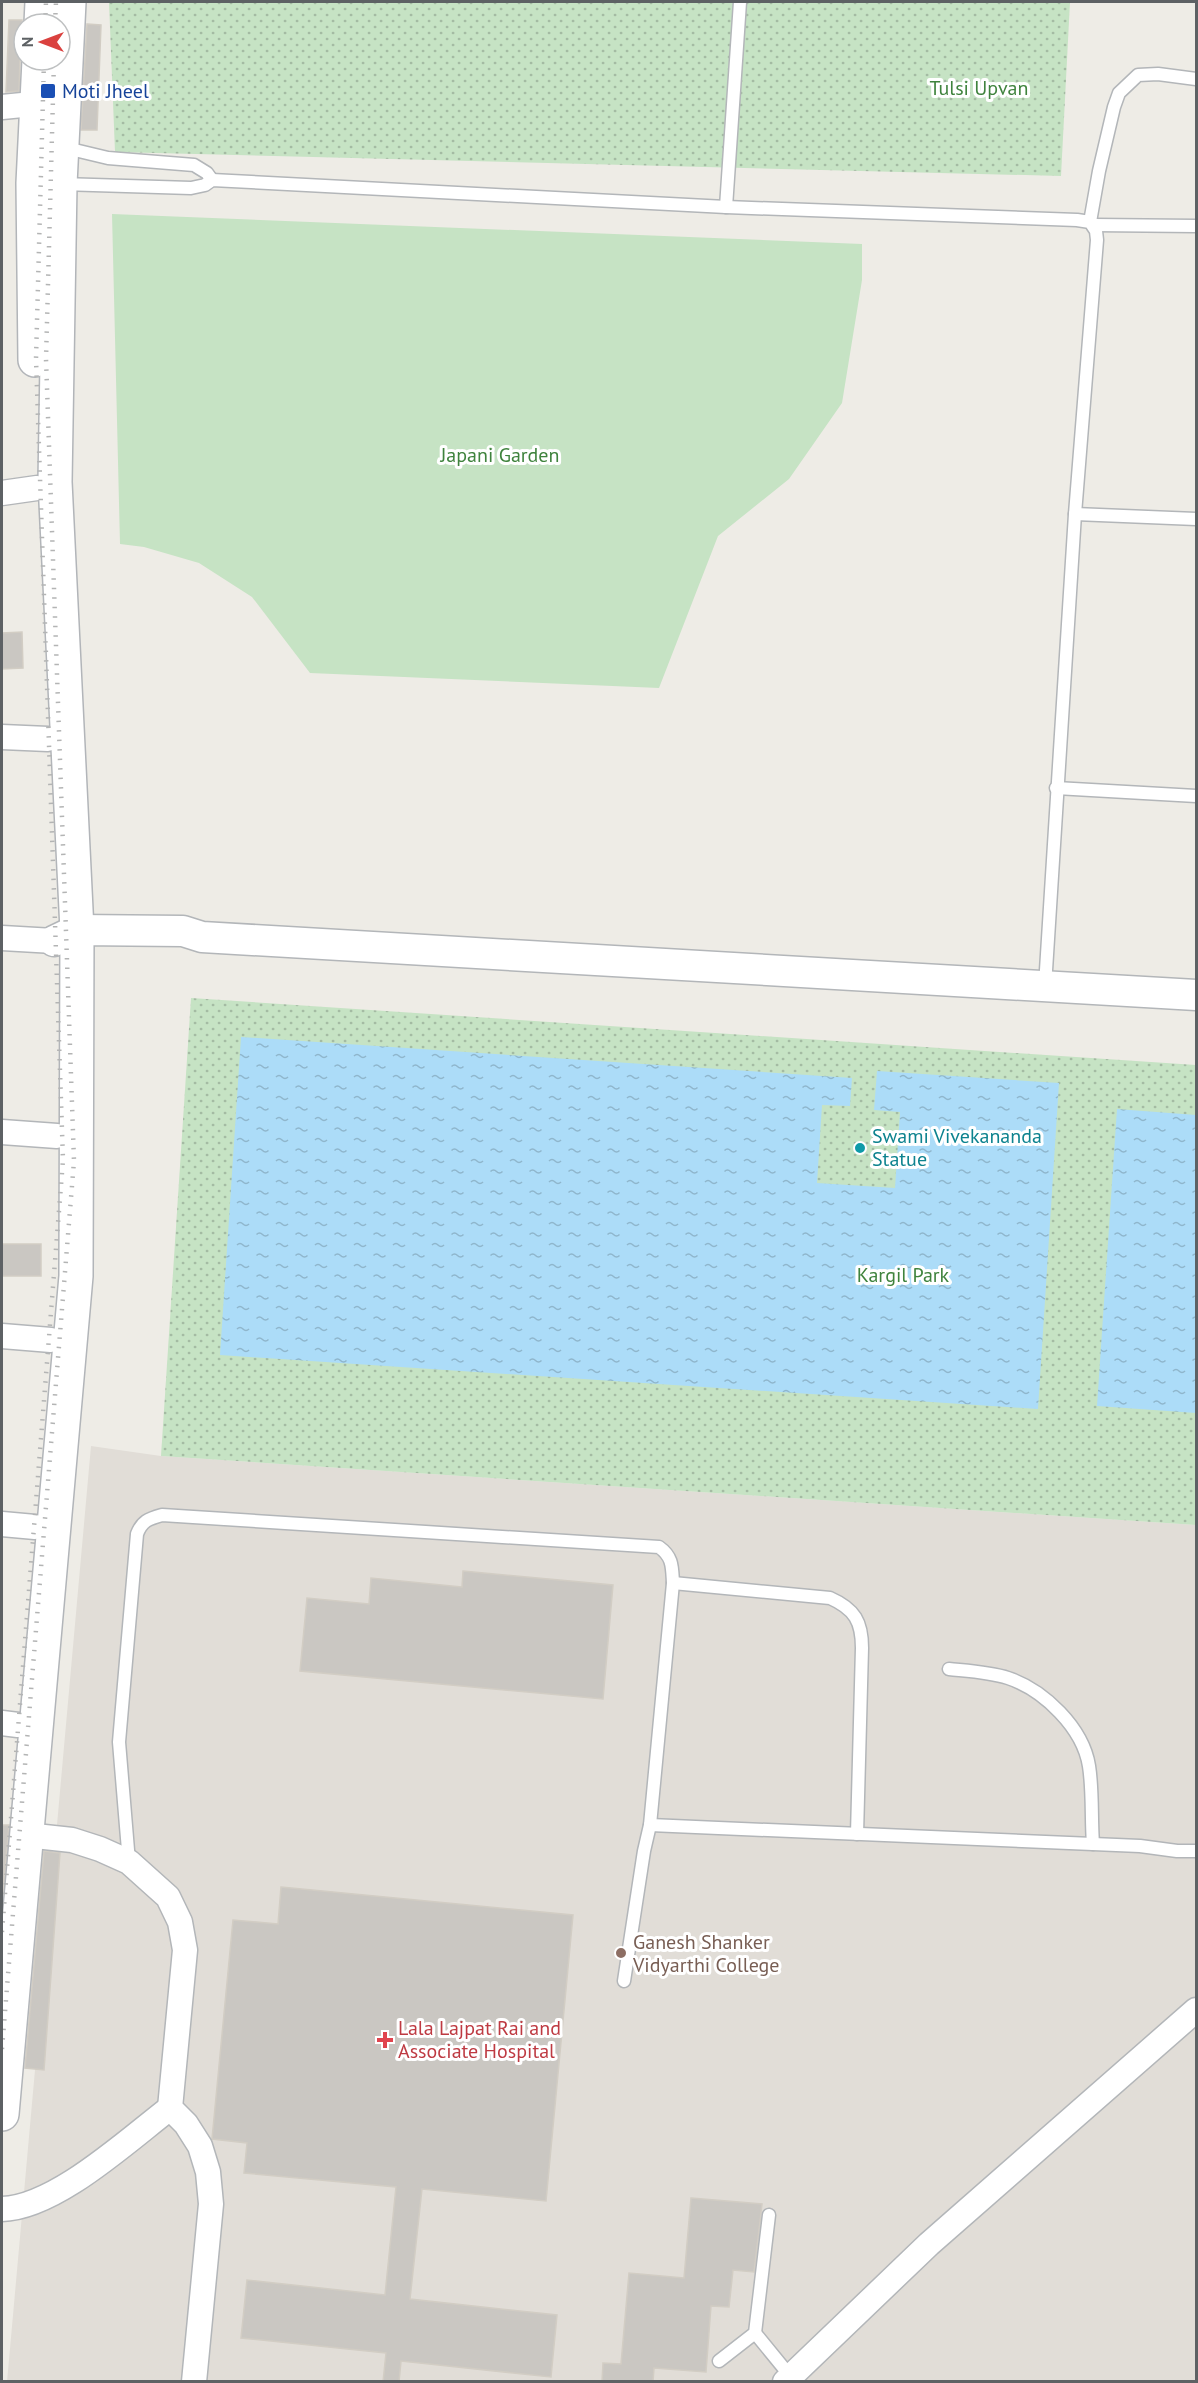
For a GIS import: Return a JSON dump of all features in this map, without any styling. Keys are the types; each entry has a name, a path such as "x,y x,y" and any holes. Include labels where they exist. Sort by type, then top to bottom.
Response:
{"main road":[{"path":"2,1922 10,1724 38,1606 35,1527 56,1274 57,1136 69,939 48,739 37,488 51,102 69,2"},
{"path":"2,2114 26,1836 38,1606 76,1276 69,939 47,183 62,147 42,72"}],"street":[{"path":"2,106 51,102"},
{"path":"2,493 37,488"},
{"path":"2,737 48,739"},
{"path":"2,938 69,939 183,931 202,937 1197,995"},
{"path":"2,1132 57,1136"},
{"path":"2,1336 51,1340"},
{"path":"2,1524 35,1527"},
{"path":"2,2209 16,2209 36,2203 105,2160 170,2108 185,1950 180,1922 168,1897 129,1862 72,1840 26,1836"},
{"path":"788,2379 929,2244 1197,2010"},
{"path":"170,2108 186,2124 200,2146 208,2172 211,2204 194,2382"}],"lane":[{"path":"726,207 740,2"},
{"path":"1045,987 1075,514 1097,240 1092,224 1099,171 1119,93 1138,75 1158,74 1197,79"},
{"path":"62,147 108,158 194,165 207,173 212,180"},
{"path":"47,183 191,188 205,185 212,180 726,207 1077,219 1092,224 1197,226"},
{"path":"1075,514 1197,519"},
{"path":"1056,788 1197,796"},
{"path":"129,1862 119,1742 137,1534 141,1524 150,1518 162,1515 659,1546 668,1553 672,1562 673,1583 650,1825 624,1981"},
{"path":"673,1583 830,1598 842,1603 854,1615 862,1629 857,1834"},
{"path":"949,1669 1009,1678 1035,1691 1069,1721 1081,1742 1089,1764 1093,1844"},
{"path":"650,1825 1140,1846 1197,1851"},
{"path":"769,2215 754,2333 788,2379"},
{"path":"719,2361 754,2333"}],"shaded area":[{"name":"Ganesh Shanker Vidyarthi College","path":"91,1446 161,1456 1196,1525 1196,2381 7,2382"}],"green space":[{"name":"Tulsi Upvan","path":"109,2 1070,2 1061,176 115,152"},
{"name":"Japani Garden","path":"112,214 862,244 862,280 842,403 789,479 718,536 659,688 310,673 252,597 199,563 144,547 120,544"},
{"name":"Kargil Park","path":"191,998 1196,1065 1196,1525 161,1456"}],"water":[{"path":"241,1037 852,1078 850,1106 822,1105 817,1183 895,1188 900,1112 874,1110 877,1071 1059,1083 1038,1409 220,1355"},
{"path":"1117,1109 1196,1115 1196,1413 1097,1406"}],"building":[{"path":"9,20 12,20 12,72 20,72 19,91 6,92"},
{"path":"87,24 101,25 97,130 81,130"},
{"path":"22,632 23,668 2,669 2,633"},
{"path":"2,1244 41,1244 41,1276 2,1276"},
{"path":"463,1571 613,1585 603,1699 300,1671 307,1598 369,1604 371,1578 462,1587"},
{"path":"2,1825 9,1825 2,1906"},
{"path":"44,1851 60,1853 44,2070 25,2068"},
{"path":"281,1887 573,1915 546,2201 422,2189 410,2299 557,2315 551,2377 401,2361 399,2382 383,2382 386,2353 241,2338 247,2280 385,2295 396,2187 244,2173 247,2143 212,2139 233,1920 278,1924"},
{"path":"691,2198 762,2204 754,2272 733,2270 729,2307 711,2306 706,2372 654,2368 653,2382 602,2382 603,2363 621,2364 629,2273 684,2278"}],"railway":[{"path":"46,2 46,12"},
{"path":"56,2 56,12"},
{"path":"2,1932 63,1160 36,359 44,72"},
{"path":"2,2049 74,1161 46,359 54,72"}],"place":[{"name":"Moti Jheel","path":"48,91"},
{"name":"Swami Vivekananda Statue","path":"860,1148"},
{"name":"Ganesh Shanker Vidyarthi College","path":"621,1953"},
{"name":"Lala Lajpat Rai and Associate Hospital","path":"385,2040"}]}
